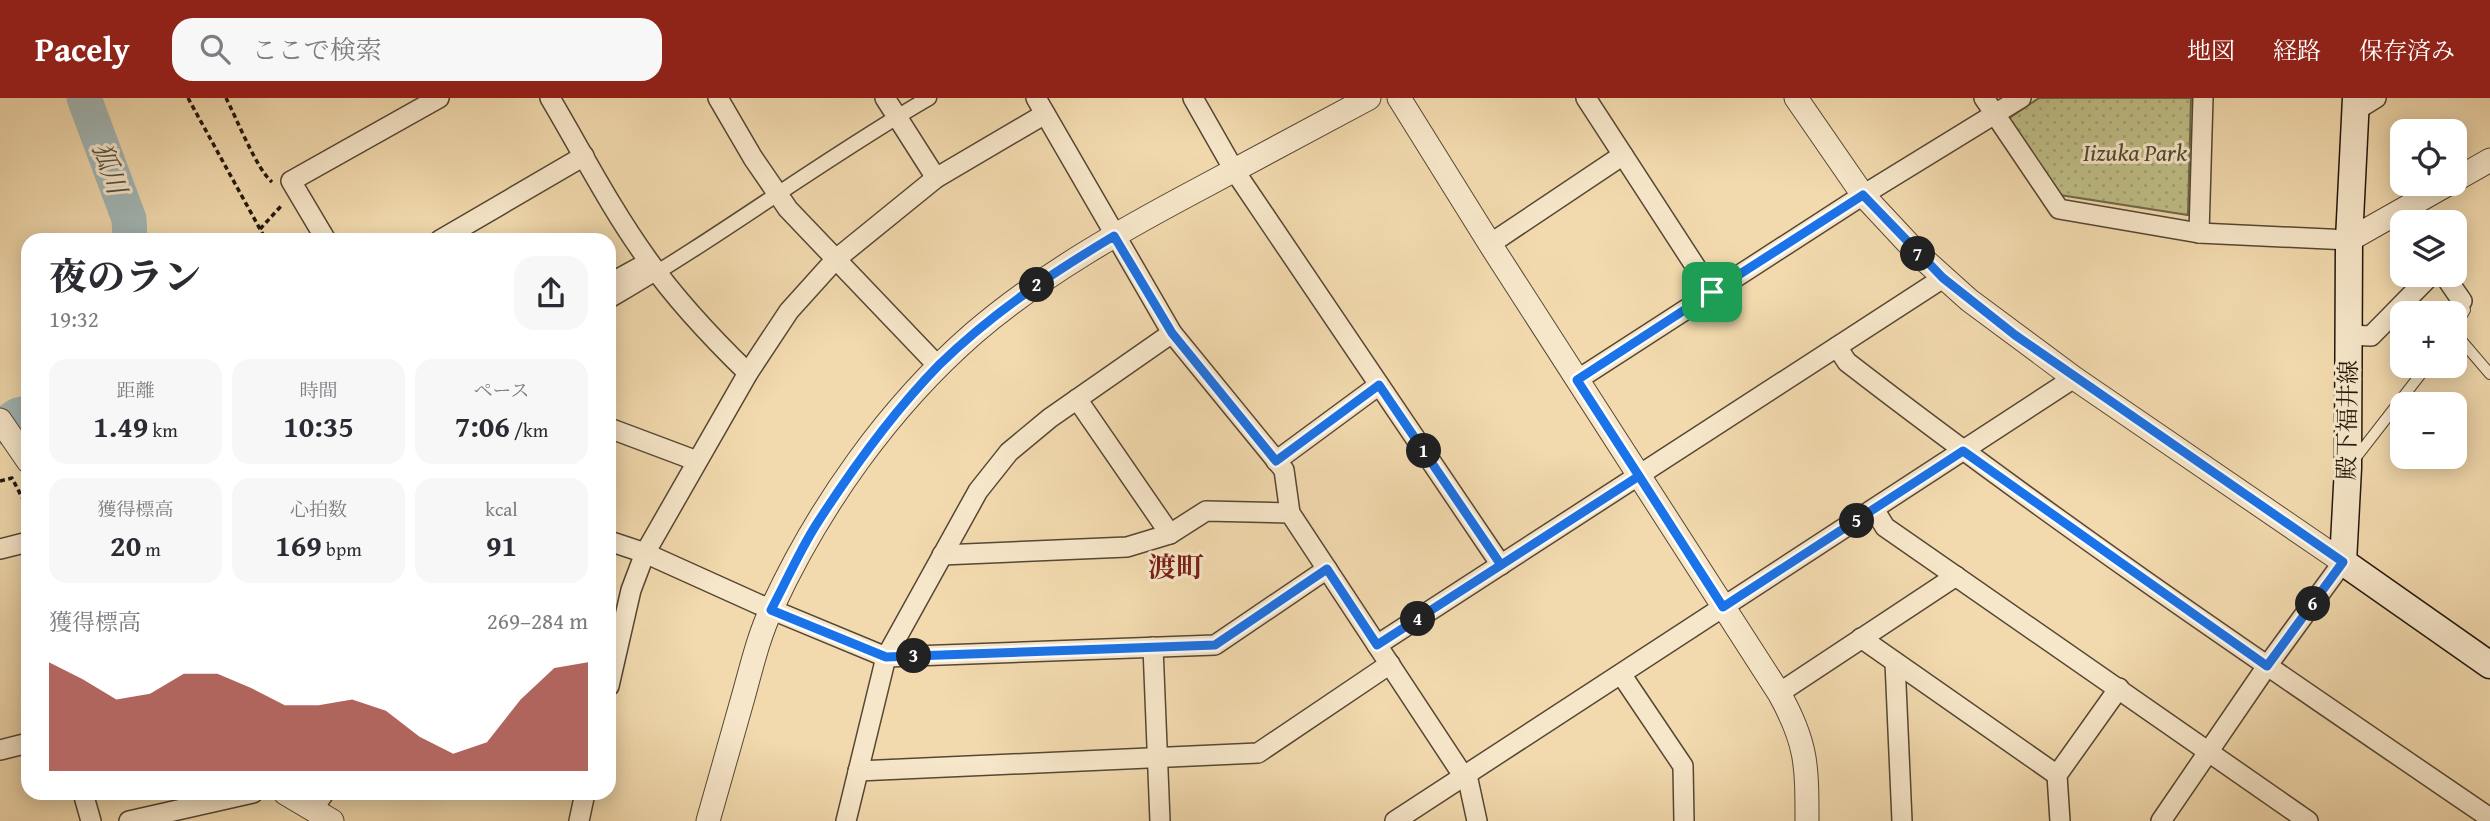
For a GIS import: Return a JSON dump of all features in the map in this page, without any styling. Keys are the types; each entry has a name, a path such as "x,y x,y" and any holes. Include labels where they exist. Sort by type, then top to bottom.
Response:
{"main road":[{"name":"殿下福井線","path":"2343,562 2348,468 2349,240 2362,102"},
{"path":"2343,562 2490,665"}],"street":[{"path":"322,233 294,185 439,98"},
{"path":"550,98 653,267 706,332 748,373"},
{"path":"718,98 753,158 779,195 835,260 938,366"},
{"path":"885,98 936,178"},
{"path":"616,282 653,267 779,195 929,98"},
{"path":"1193,98 1234,170 1501,565"},
{"path":"708,821 752,665 771,610 814,528 859,461 938,366 976,332 1066,264 1369,98"},
{"path":"1399,98 1794,718 1803,743 1807,770 1807,821"},
{"path":"1586,98 1712,292"},
{"path":"1796,98 1863,195 1943,278 2074,378 2343,562 2267,666 2161,821"},
{"path":"1577,380 1863,195 1990,106 2021,98"},
{"path":"2199,233 2203,98"},
{"path":"616,656 631,590 645,553 748,373 789,311 835,260 936,178 1040,106 1172,333 1284,470 1290,513 1466,776 1477,821"},
{"path":"1990,106 2059,209 2199,233 2349,240 2390,223"},
{"path":"1490,244 1623,155"},
{"path":"452,233 584,156"},
{"path":"2467,173 2490,160"},
{"path":"2414,210 2432,196"},
{"path":"616,296 653,267"},
{"path":"1377,645 1943,278"},
{"path":"2348,335 2371,336 2419,287"},
{"path":"2452,287 2462,301"},
{"path":"846,821 886,657 978,491 1009,452 1050,418 1172,333"},
{"path":"1837,347 1847,362 1963,451 2267,666 2490,818"},
{"path":"1395,821 2074,378"},
{"path":"1276,461 1379,385"},
{"path":"1077,399 1170,534"},
{"path":"0,420 21,450"},
{"path":"616,431 697,461"},
{"path":"1874,509 1885,527 2308,821"},
{"path":"942,555 1127,547 1170,534 1206,511 1290,513"},
{"path":"0,549 21,543"},
{"path":"616,543 645,553 771,610 886,657 1215,645 1327,569"},
{"path":"1779,692 1956,576"},
{"path":"1861,638 2057,775"},
{"path":"1153,648 1160,821"},
{"path":"1895,662 1902,821"},
{"path":"858,771 1258,753 1390,664"},
{"path":"1621,674 1683,766 1684,821"},
{"path":"2060,821 2057,775 2119,688"},
{"path":"0,750 21,745"},
{"path":"85,800 91,821"},
{"path":"129,821 203,813 236,800"},
{"path":"303,800 323,808"},
{"path":"579,821 584,800"}],"lane":[{"path":"2467,348 2490,374"},
{"path":"2348,468 2418,378"}],"path":[{"path":"188,98 262,233"},
{"path":"226,98 268,180 279,186 294,185"},
{"path":"260,229 294,185"},
{"path":"0,481 12,478 21,495"}],"green space":[{"name":"Iizuka Park","path":"2039,98 2191,98 2188,215 2060,195 2008,119"}],"waterway":[{"name":"狐川","path":"84,98 129,219 130,233"},
{"name":"狐川","path":"0,427 21,414"}],"district":[{"name":"渡町","path":"1176,566"}],"route":[{"path":"1712,292 1577,380 1639,476 1501,565 1379,385 1276,461 1172,333 1114,236 1066,264 1020,297 938,366 859,461 814,528 771,610 886,657 1215,645 1327,569 1377,645 1639,476 1723,607 1963,451 2267,666 2343,562 2074,378 1969,300 1920,256 1863,195 1712,292"}]}
